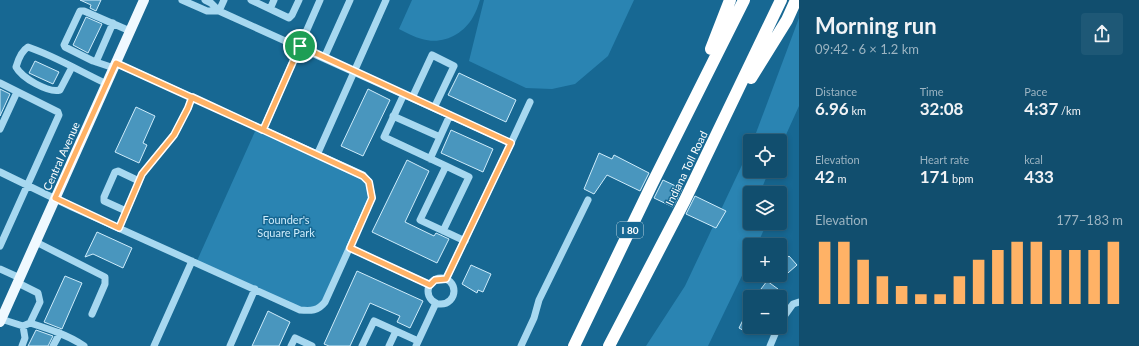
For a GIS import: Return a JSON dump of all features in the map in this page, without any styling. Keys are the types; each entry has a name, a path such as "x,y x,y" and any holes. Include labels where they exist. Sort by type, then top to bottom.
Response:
{"highway":[{"path":"686,114 730,0"},
{"name":"I 80","path":"574,346 686,114 744,0"},
{"name":"Indiana Toll Road","path":"609,346 685,200 781,0"},
{"path":"720,128 787,20 796,0"}],"main road":[{"name":"Central Avenue","path":"1,321 144,0"}],"street":[{"path":"182,0 207,11 219,11"},
{"path":"205,0 211,3 219,11 300,46 511,143"},
{"path":"219,11 224,0"},
{"path":"251,0 289,18 292,16 299,0"},
{"path":"270,9 274,0"},
{"path":"263,130 320,0"},
{"path":"324,58 350,0"},
{"path":"317,155 386,0"},
{"path":"0,172 300,310 312,311 321,308 372,198 369,182 363,176 192,97 115,66 96,62 65,47 64,44 80,11 84,11 130,31"},
{"path":"96,62 113,23"},
{"path":"72,67 60,90 55,91 28,80 18,72 16,67 21,54 28,47 72,67 107,84"},
{"path":"412,98 432,55 454,66 434,108"},
{"path":"0,84 58,112 59,115 0,246"},
{"path":"0,129 17,92"},
{"path":"404,94 384,137 469,177 443,231"},
{"path":"119,228 142,174 177,130 192,97"},
{"path":"446,279 530,102"},
{"path":"430,159 450,115"},
{"path":"394,116 440,137"},
{"path":"446,166 420,220 465,241"},
{"path":"126,211 104,201 104,196 115,172 118,171 139,181"},
{"path":"521,346 534,318 539,300 588,200"},
{"path":"36,242 105,277 105,284 92,314"},
{"path":"350,248 430,285"},
{"path":"154,346 192,261"},
{"path":"0,269 38,293 40,302 27,325 22,346"},
{"path":"446,279 450,282 454,289 453,297 444,304 432,301 428,294 430,285 435,280 446,279"},
{"path":"230,346 255,289"},
{"path":"787,312 793,304 799,302"},
{"path":"362,346 374,321 396,331 417,344 436,303"},
{"path":"1,321 27,325 60,333 84,346"},
{"path":"389,346 396,331"},
{"path":"53,346 60,333"},
{"path":"770,346 775,334"},
{"path":"291,346 295,338 312,346"}],"green space":[{"path":"412,0 480,0 473,17 464,29 451,37 437,41 430,41 410,35 399,29"},
{"path":"484,0 634,0 608,56 575,84 552,89 526,88 469,61"},
{"path":"799,18 799,106 786,134 756,134"},
{"name":"Founder's Square Park","path":"257,127 363,175 372,198 321,308 300,310 196,263"},
{"path":"743,163 743,178 766,178 763,186 743,186 743,230 764,230 760,238 743,238 743,274 708,346 646,346 685,286"}],"building":[{"path":"80,0 101,0 96,11 90,8 91,5"},
{"path":"86,17 102,24 88,53 73,45"},
{"path":"35,61 59,72 53,84 29,73"},
{"path":"459,73 516,100 506,122 448,95"},
{"path":"0,89 10,94 0,116"},
{"path":"368,89 390,100 363,156 341,146"},
{"path":"136,107 155,116 143,143 147,145 139,163 115,152"},
{"path":"451,130 493,149 483,172 441,153"},
{"path":"599,153 612,159 614,155 649,173 640,191 607,175 594,194 584,189"},
{"path":"407,160 429,171 405,222 434,236 436,233 449,239 437,263 372,232"},
{"path":"663,180 682,189 673,207 654,198"},
{"path":"695,196 726,211 716,228 686,214"},
{"path":"97,232 132,248 123,268 93,254 85,257"},
{"path":"789,256 797,265 787,274 787,258"},
{"path":"471,265 491,274 483,292 478,290 477,293 462,284"},
{"path":"357,271 423,301 410,328 397,322 400,316 370,303 350,346 329,346 324,344"},
{"path":"65,276 82,283 62,329 44,322"},
{"path":"766,282 778,289 777,290 760,290"},
{"path":"268,311 290,322 279,346 252,346"},
{"path":"743,320 743,330 739,328"},
{"path":"36,330 53,336 48,346 28,346"}],"route":[{"path":"300,46 263,130 192,97 116,63 55,198 119,228 142,174 174,135 192,97 243,121 363,176 369,182 372,198 350,248 430,285 435,280 446,279 511,143 300,46"}]}
